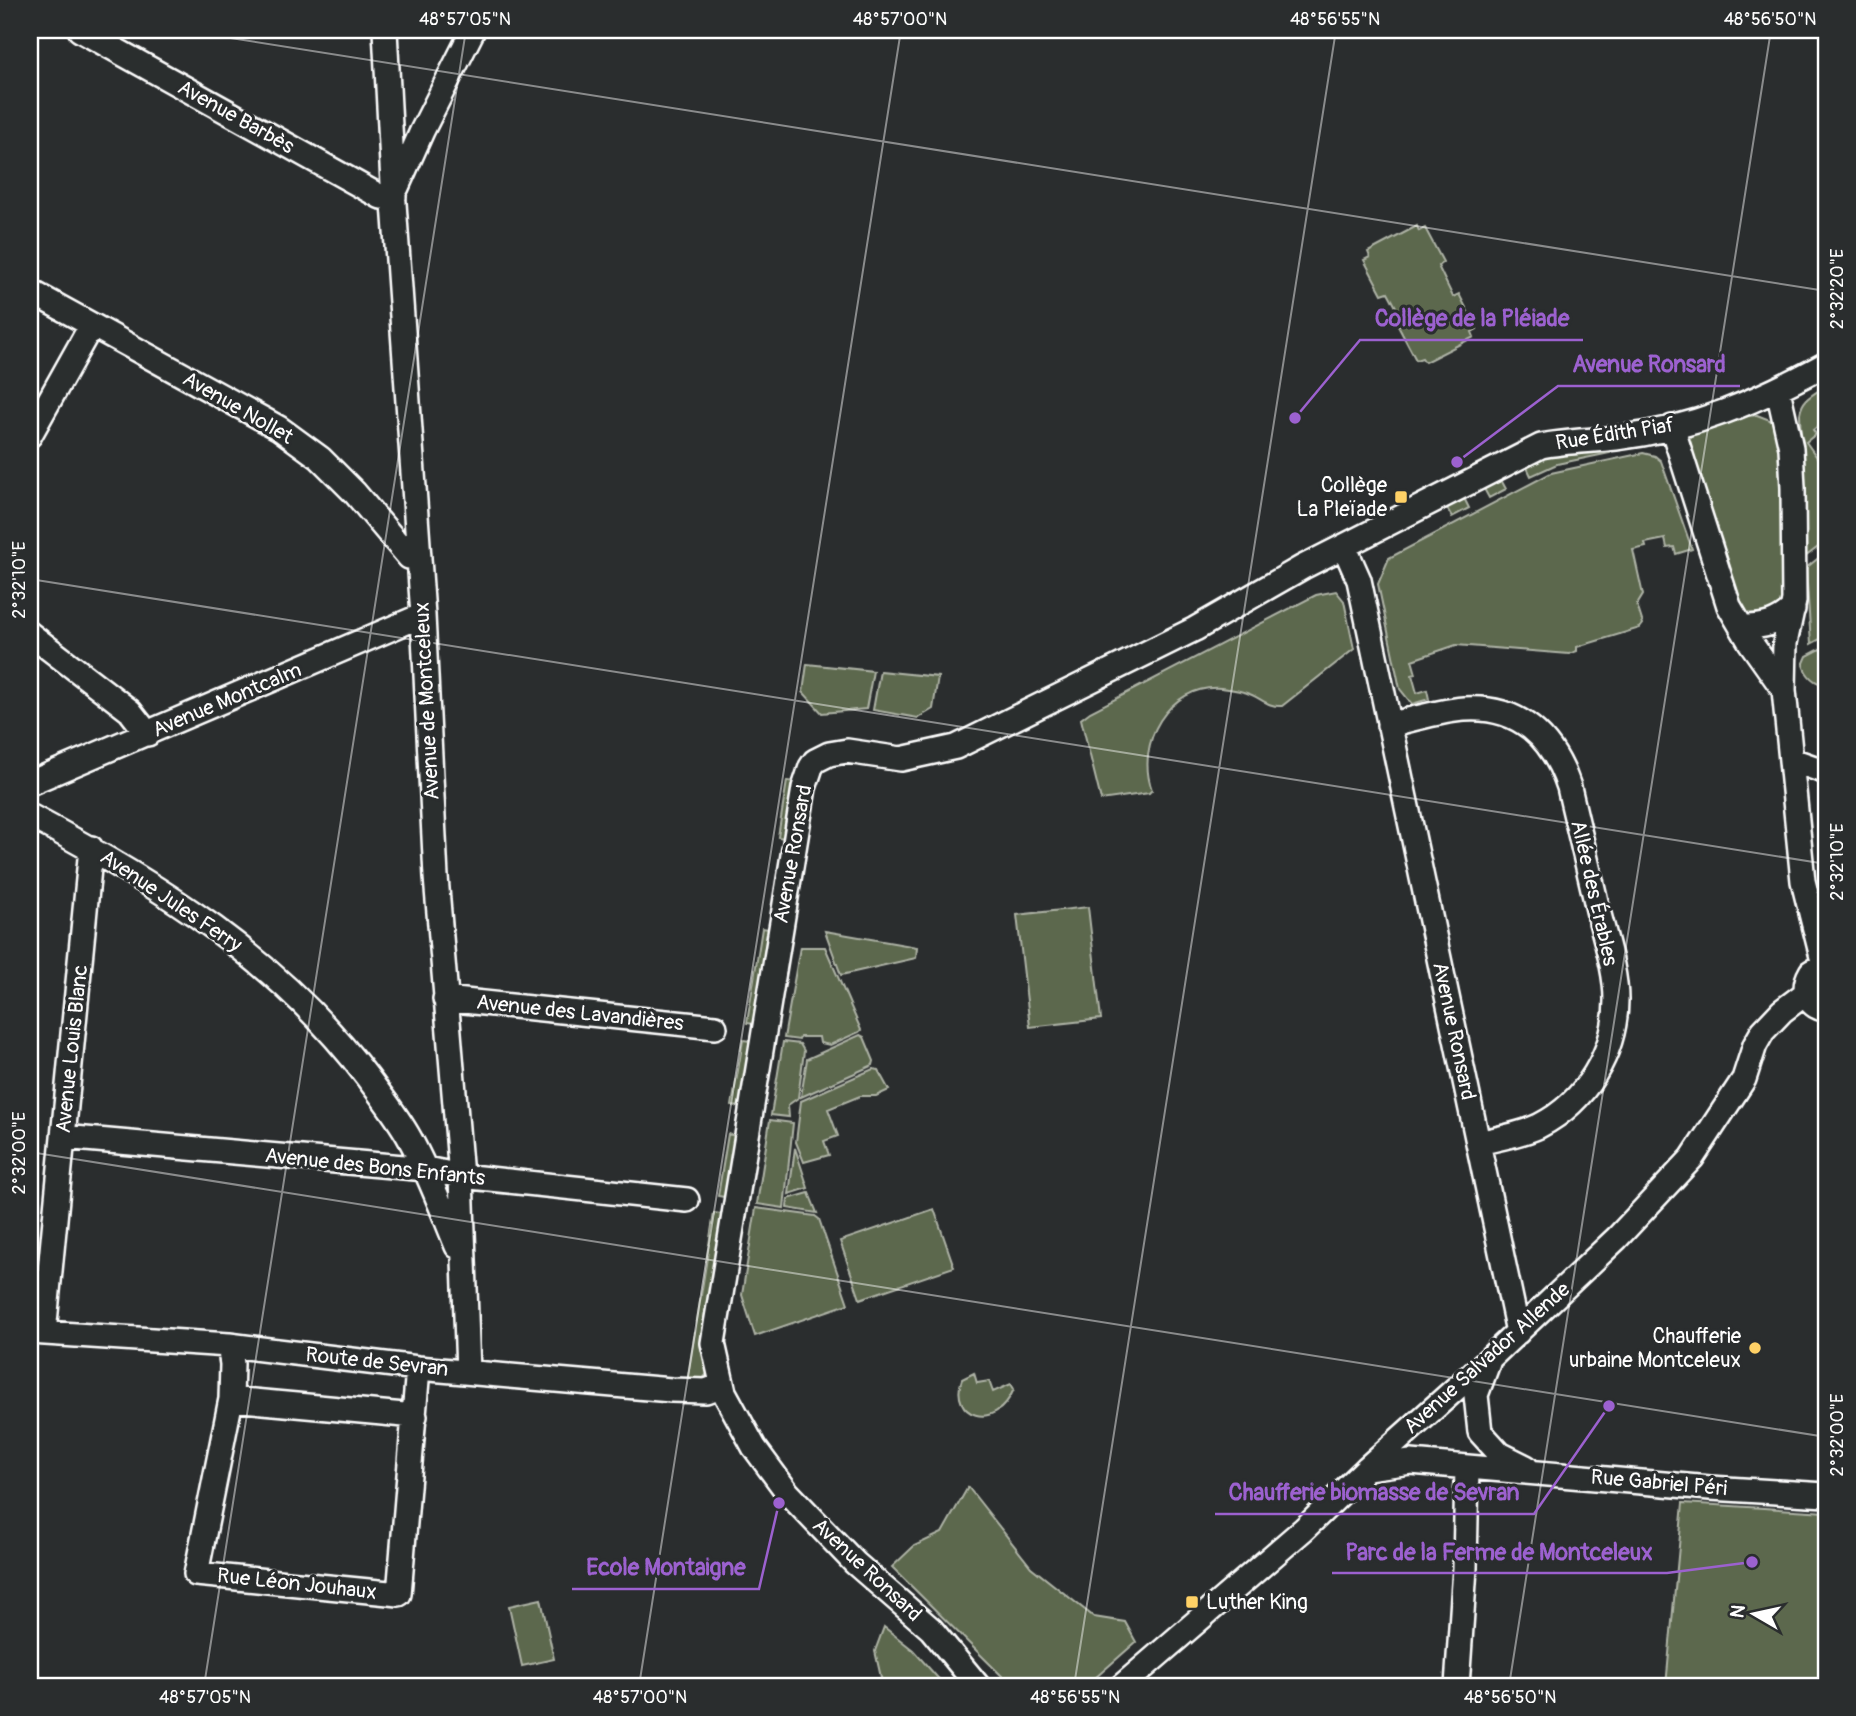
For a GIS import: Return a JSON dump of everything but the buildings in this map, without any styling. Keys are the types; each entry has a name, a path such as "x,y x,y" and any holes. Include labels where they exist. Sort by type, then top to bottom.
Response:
{"street":[{"name":"Avenue Barbès","path":"80,30 381,197 394,195"},
{"name":"Avenue de Montceleux","path":"385,30 445,999 461,1176 468,1372"},
{"path":"394,195 422,131 474,30"},
{"path":"391,126 405,133 422,131"},
{"name":"Avenue Nollet","path":"30,291 279,428 320,458 355,493 409,557 419,557"},
{"path":"30,435 92,326"},
{"path":"1826,364 1778,390 1791,448 1793,609 1785,643 1784,690 1803,881 1825,965 1811,972 1806,993 1812,1004 1826,1010"},
{"name":"Rue Édith Piaf","path":"1344,546 1541,446 1570,440 1616,438 1672,427 1730,411 1778,390"},
{"path":"1672,427 1729,606 1784,690"},
{"name":"Avenue Ronsard","path":"978,1686 931,1629 855,1563 788,1493 754,1447 722,1385 713,1343 804,788 811,767 822,757 838,752 901,759 956,747 1195,629 1344,546 1359,576 1518,1332"},
{"path":"1742,627 1760,627 1782,620 1793,609"},
{"name":"Avenue Montcalm","path":"30,783 423,615"},
{"path":"30,634 130,710 148,734"},
{"name":"Allée des Érables","path":"1389,724 1461,709 1476,709 1507,715 1539,733 1553,750 1569,787 1614,981 1614,1016 1608,1046 1594,1076 1583,1090 1558,1114 1541,1125 1523,1133 1478,1143"},
{"path":"1792,760 1826,772"},
{"name":"Avenue Jules Ferry","path":"30,816 91,848 212,924 280,979 341,1042 408,1136 426,1169 463,1261"},
{"name":"Avenue Louis Blanc","path":"37,1332 63,1137 91,848"},
{"name":"Avenue Salvador Allende","path":"1122,1686 1304,1529 1617,1238 1692,1158 1744,1079 1755,1045 1763,1031 1782,1011 1806,993"},
{"name":"Avenue des Lavandières","path":"445,999 715,1027"},
{"name":"Avenue des Bons Enfants","path":"63,1137 426,1169 461,1176 687,1200"},
{"name":"Route de Sevran","path":"37,1332 229,1345 418,1368 681,1391 706,1391 722,1385"},
{"name":"Rue Léon Jouhaux","path":"229,1345 232,1364 231,1399 196,1574 399,1594 418,1368"},
{"path":"1489,1359 1476,1395 1480,1432 1500,1454 1538,1473"},
{"path":"231,1399 415,1416"},
{"name":"Rue Gabriel Péri","path":"1367,1468 1411,1462 1710,1488 1826,1495"},
{"path":"1457,1686 1465,1569 1467,1467"}],"green space":[{"path":"1417,226 1419,231 1425,228 1443,262 1438,266 1453,297 1459,294 1477,329 1472,332 1474,337 1425,362 1422,358 1416,360 1398,326 1404,322 1388,292 1382,294 1364,260 1370,257 1368,252"},
{"path":"1826,386 1826,420 1813,430 1816,434 1806,442 1826,470 1826,541 1805,557 1800,414 1806,400"},
{"path":"1757,415 1770,420 1780,431 1787,606 1764,620 1743,615 1688,440 1693,433 1709,424"},
{"path":"1610,447 1610,453 1557,464 1531,476 1525,463 1551,453"},
{"path":"1643,453 1655,456 1661,461 1692,549 1676,554 1674,547 1667,548 1665,539 1645,543 1646,547 1633,550 1643,595 1637,605 1643,624 1640,628 1577,647 1577,651 1569,654 1456,645 1412,660 1416,674 1412,675 1417,693 1427,690 1429,699 1412,704 1400,689 1378,584 1389,558 1551,473"},
{"path":"1499,476 1506,489 1489,498 1482,485"},
{"path":"1463,496 1469,508 1452,517 1445,505"},
{"path":"1826,552 1826,636 1811,644 1806,568"},
{"path":"1336,591 1344,601 1354,649 1282,706 1270,704 1245,692 1221,688 1202,689 1185,696 1171,706 1152,736 1148,772 1152,790 1149,793 1101,800 1081,719 1316,595"},
{"path":"1826,646 1826,666 1823,668 1826,685 1812,679 1803,665 1807,656"},
{"path":"807,664 873,671 866,709 822,713 803,692"},
{"path":"880,671 938,677 933,709 918,718 873,710"},
{"path":"787,781 795,782 785,838 778,837"},
{"path":"1088,907 1101,1019 1030,1027 1017,915"},
{"path":"762,928 770,929 754,1024 747,1023"},
{"path":"825,931 917,947 916,958 841,975"},
{"path":"800,947 825,947 861,1030 859,1032 830,1045 820,1043 819,1037 800,1037 799,1040 784,1038"},
{"path":"860,1035 864,1037 874,1061 873,1065 801,1097 807,1059"},
{"path":"743,1040 751,1041 740,1107 732,1106"},
{"path":"783,1042 800,1044 804,1051 798,1098 788,1105 789,1117 771,1115"},
{"path":"873,1069 878,1070 889,1090 876,1096 860,1096 828,1109 838,1136 824,1141 829,1155 804,1162 796,1142 801,1101"},
{"path":"770,1120 793,1123 784,1208 757,1204"},
{"path":"728,1134 736,1136 725,1197 718,1196"},
{"path":"795,1148 808,1188 789,1194"},
{"path":"809,1193 817,1213 787,1208 788,1199"},
{"path":"756,1208 815,1216 819,1219 848,1304 755,1336 742,1295"},
{"path":"934,1209 954,1267 860,1299 840,1241"},
{"path":"714,1213 722,1214 704,1327 707,1374 700,1382 687,1383"},
{"path":"974,1373 977,1383 989,1381 993,1392 1011,1384 1014,1389 1006,1403 996,1412 976,1415 967,1410 962,1402 959,1392 962,1379"},
{"path":"968,1487 1031,1567 1094,1617 1125,1622 1136,1642 1086,1686 1012,1686 892,1567 914,1546 942,1533"},
{"path":"1683,1503 1826,1512 1826,1686 1666,1686"},
{"path":"541,1599 554,1659 522,1666 509,1606"},
{"path":"884,1627 913,1650 945,1686 926,1686 924,1680 883,1686 875,1651"}],"place":[{"name":"Collège de la Pléiade","path":"1295,418"},
{"name":"Avenue Ronsard","path":"1457,462"},
{"name":"Collège La Pleïade","path":"1401,497"},
{"name":"Chaufferie urbaine Montceleux","path":"1755,1348"},
{"name":"Chaufferie biomasse de Sevran","path":"1609,1406"},
{"name":"Ecole Montaigne","path":"779,1503"},
{"name":"Parc de la Ferme de Montceleux","path":"1752,1562"},
{"name":"Luther King","path":"1192,1602"}]}
